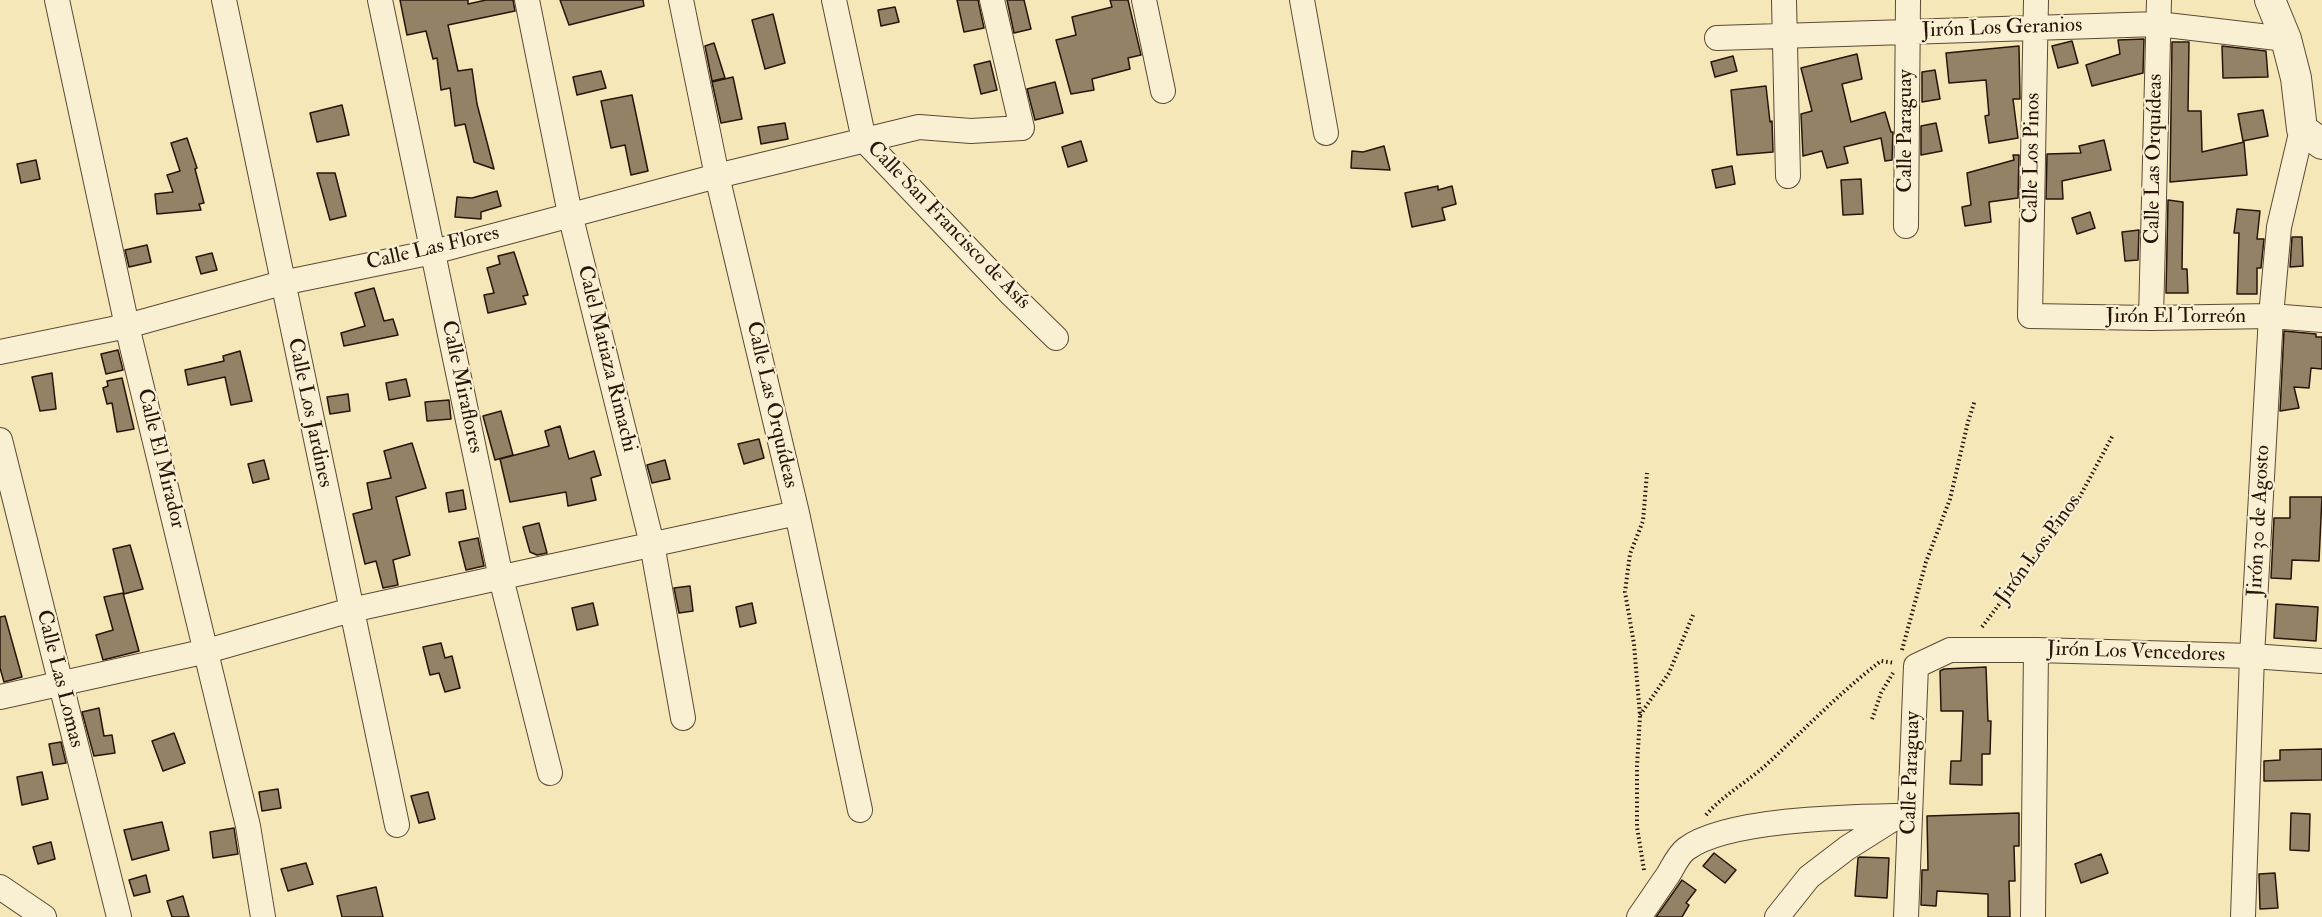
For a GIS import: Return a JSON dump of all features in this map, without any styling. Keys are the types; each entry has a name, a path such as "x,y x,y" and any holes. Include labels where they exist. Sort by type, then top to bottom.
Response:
{"street":[{"name":"Calle El Mirador","path":"57,0 127,326 248,826 262,917"},
{"name":"Calle Los Jardines","path":"224,0 397,825"},
{"name":"Calle Miraflores","path":"380,0 501,579 550,773"},
{"name":"Calel Matiaza Rimachi","path":"527,0 570,214 652,544 683,718"},
{"name":"Calle Las Orquídeas","path":"681,0 717,176 797,513 860,810"},
{"name":"Calle San Francisco de Asís","path":"834,0 864,140 1056,338"},
{"name":"Calle Las Flores","path":"0,352 127,326 282,283 433,252 717,176 919,127 971,130 1022,128 992,0"},
{"path":"1144,0 1163,91"},
{"path":"1302,0 1326,133"},
{"path":"1784,0 1788,176"},
{"name":"Calle Paraguay","path":"1906,226 1908,0"},
{"name":"Calle Los Pinos","path":"2030,316 2036,0"},
{"name":"Calle Las Orquídeas","path":"2151,318 2159,0"},
{"path":"2270,0 2286,39 2312,136"},
{"name":"Jirón Los Geranios","path":"1717,38 2158,24 2286,39"},
{"name":"Jirón 30 de Agosto","path":"2243,917 2252,656 2271,316 2279,227 2312,136"},
{"name":"Jirón El Torreón","path":"2030,316 2151,318 2271,316 2322,320"},
{"name":"Calle Las Lomas","path":"0,440 119,917"},
{"path":"0,697 207,651 351,610 797,513"},
{"path":"1907,665 1950,650"},
{"name":"Jirón Los Vencedores","path":"1950,650 2252,656 2322,661"},
{"path":"2033,917 2036,650"},
{"name":"Calle Paraguay","path":"1906,917 1903,816 1907,665"},
{"path":"1644,910 1684,851 1699,841 1737,831 1796,821 1903,816"},
{"path":"1777,917 1809,878 1847,848 1903,816"},
{"path":"0,887 32,914"}],"path":[{"path":"1872,719 1881,693 1907,665 1926,562 1950,499 1975,400"},
{"name":"Jirón Los Pinos","path":"1950,650 1974,638 2078,500 2113,435"},
{"path":"1644,910 1637,827 1640,716 1634,644 1625,592 1630,554 1643,520 1647,473"},
{"path":"1640,716 1669,673 1693,615"},
{"path":"1705,816 1719,800 1764,767 1848,687 1881,661 1907,665"}],"building":[{"path":"400,0 468,0 468,4 486,0 513,0 515,11 448,25 458,71 472,69 477,104 494,169 474,162 465,124 455,126 450,88 441,90 437,58 433,59 426,31 407,35"},
{"path":"560,0 643,0 644,6 569,25"},
{"path":"957,0 978,0 984,28 964,32"},
{"path":"1007,0 1024,0 1031,29 1014,33"},
{"path":"1110,0 1128,0 1141,55 1128,58 1130,69 1092,79 1094,90 1071,94 1056,40 1076,35 1072,17 1112,7"},
{"path":"895,7 899,22 881,26 878,10"},
{"path":"773,14 785,63 765,69 752,20"},
{"path":"2144,39 2143,73 2092,86 2086,65 2120,54 2118,40"},
{"path":"2072,41 2078,63 2058,68 2052,46"},
{"path":"2172,42 2189,42 2188,111 2201,111 2202,152 2244,142 2247,175 2170,182"},
{"path":"714,43 725,78 712,81 705,46"},
{"path":"2019,46 2020,99 2013,99 2018,138 1989,143 1985,116 1989,115 1986,80 1949,83 1946,53"},
{"path":"2222,46 2266,51 2268,77 2223,78"},
{"path":"1857,54 1862,79 1842,84 1851,122 1885,112 1891,132 1893,132 1892,160 1885,161 1881,138 1844,147 1848,163 1827,168 1822,151 1803,156 1801,114 1812,111 1801,68"},
{"path":"1733,56 1737,71 1715,77 1711,62"},
{"path":"990,61 997,90 981,94 974,65"},
{"path":"1935,70 1940,99 1922,102 1922,72"},
{"path":"601,71 606,88 577,95 573,77"},
{"path":"733,77 742,119 721,123 712,82"},
{"path":"1055,82 1063,113 1035,120 1027,89"},
{"path":"1766,86 1770,122 1772,121 1773,152 1737,155 1731,90"},
{"path":"632,95 648,171 631,175 625,145 611,148 601,101"},
{"path":"342,105 349,135 317,142 310,113"},
{"path":"2263,110 2268,136 2243,141 2238,114"},
{"path":"785,123 788,139 761,144 758,127"},
{"path":"1936,123 1942,151 1921,155 1921,126"},
{"path":"187,138 197,168 195,169 204,203 199,204 201,210 157,214 155,194 173,192 167,175 180,171 171,143"},
{"path":"2104,140 2111,170 2062,181 2063,199 2046,199 2047,154 2081,153 2079,146"},
{"path":"1081,141 1087,161 1068,167 1062,147"},
{"path":"1384,146 1390,170 1351,168 1352,151 1363,152"},
{"path":"2013,155 2019,155 2018,198 1989,202 1991,222 1965,226 1962,207 1971,205 1967,173 2014,160"},
{"path":"36,160 40,179 21,183 17,164"},
{"path":"1732,166 1735,184 1716,188 1712,170"},
{"path":"317,173 335,173 346,216 330,220"},
{"path":"1861,179 1863,214 1843,215 1841,180"},
{"path":"1438,186 1438,190 1452,186 1456,204 1442,208 1445,220 1412,227 1405,193"},
{"path":"497,191 501,206 481,212 481,219 455,217 457,197 472,198"},
{"path":"2168,200 2183,202 2182,269 2187,269 2188,293 2166,293"},
{"path":"2237,209 2260,211 2257,239 2264,239 2261,268 2257,268 2257,294 2237,294 2239,233 2234,233"},
{"path":"2090,212 2095,228 2077,234 2072,218"},
{"path":"2139,230 2138,260 2125,261 2122,232"},
{"path":"2292,237 2302,237 2303,266 2290,267"},
{"path":"147,245 151,262 129,267 125,250"},
{"path":"514,252 528,295 523,296 526,304 488,313 484,295 494,293 487,268 500,264 498,256"},
{"path":"212,253 217,270 201,274 196,257"},
{"path":"374,288 384,321 393,319 398,335 344,346 341,333 365,326 355,293"},
{"path":"2284,331 2316,334 2316,337 2322,337 2322,369 2311,368 2309,388 2294,387 2299,408 2280,411"},
{"path":"118,350 123,370 106,374 101,354"},
{"path":"240,351 252,401 231,405 225,377 188,385 185,370 224,361 223,356"},
{"path":"52,373 56,409 40,411 32,377"},
{"path":"122,378 134,429 117,432 112,403 107,404 103,388 108,386 107,381"},
{"path":"406,379 410,396 389,400 386,383"},
{"path":"348,394 350,411 330,414 327,397"},
{"path":"449,400 451,419 427,421 425,402"},
{"path":"501,411 513,455 495,460 483,416"},
{"path":"560,426 569,459 594,451 601,475 591,478 596,500 568,506 566,492 510,502 500,459 549,446 545,431"},
{"path":"759,439 764,458 744,464 738,444"},
{"path":"412,443 426,488 396,497 410,555 393,560 398,585 383,588 376,561 365,564 353,514 372,509 367,483 391,478 384,451"},
{"path":"264,460 269,479 253,483 248,464"},
{"path":"665,460 670,479 652,483 647,465"},
{"path":"463,490 466,509 449,512 446,493"},
{"path":"2290,497 2322,497 2319,561 2292,560 2291,579 2271,578 2274,518 2290,518"},
{"path":"539,523 547,553 537,555 530,552 523,527"},
{"path":"478,538 484,566 466,570 459,542"},
{"path":"130,545 143,589 124,594 113,549"},
{"path":"690,586 693,611 679,613 674,588"},
{"path":"123,593 139,651 103,660 96,635 113,630 104,597"},
{"path":"593,603 598,625 577,630 572,608"},
{"path":"752,603 756,623 740,627 736,607"},
{"path":"2276,604 2318,607 2316,641 2274,638"},
{"path":"5,616 22,677 4,682 0,668 0,617"},
{"path":"441,643 445,658 452,656 460,688 445,692 439,673 430,675 423,647"},
{"path":"1986,667 1988,721 1991,721 1990,754 1982,754 1982,785 1950,784 1951,761 1961,761 1963,711 1941,711 1940,671"},
{"path":"99,708 104,736 112,735 115,753 94,756 82,712"},
{"path":"174,733 185,763 163,771 152,741"},
{"path":"61,742 66,763 53,765 49,744"},
{"path":"2322,749 2322,780 2264,781 2264,761 2280,760 2280,750"},
{"path":"42,772 48,799 22,805 17,777"},
{"path":"278,789 281,808 262,811 259,792"},
{"path":"428,792 435,819 419,823 411,796"},
{"path":"2019,813 2019,846 2014,846 2015,881 2009,881 2010,917 1988,917 1988,894 1937,891 1936,906 1921,905 1922,870 1928,870 1927,816"},
{"path":"2291,813 2310,814 2309,851 2290,850"},
{"path":"162,822 169,850 132,860 124,830"},
{"path":"234,828 238,854 213,858 210,832"},
{"path":"51,842 55,859 38,864 33,847"},
{"path":"1714,853 1736,870 1725,883 1703,866"},
{"path":"2101,854 2108,873 2081,883 2075,864"},
{"path":"1858,858 1889,858 1887,898 1855,896"},
{"path":"306,863 313,884 288,891 281,869"},
{"path":"2275,873 2278,908 2260,909 2259,874"},
{"path":"146,875 150,892 134,896 129,880"},
{"path":"1682,880 1696,890 1686,903 1689,905 1682,917 1656,917"},
{"path":"376,887 383,917 342,917 337,896"},
{"path":"183,896 189,917 172,917 167,901"}]}
